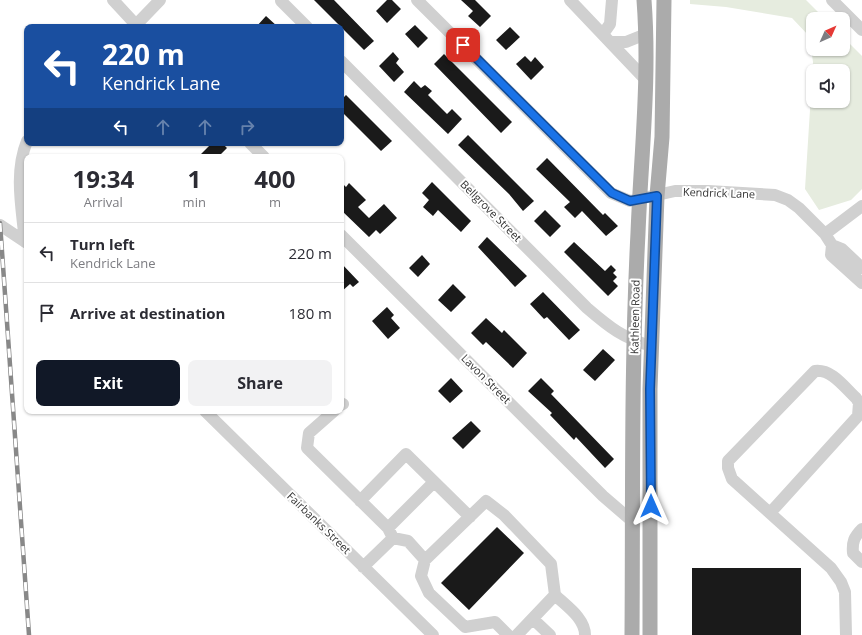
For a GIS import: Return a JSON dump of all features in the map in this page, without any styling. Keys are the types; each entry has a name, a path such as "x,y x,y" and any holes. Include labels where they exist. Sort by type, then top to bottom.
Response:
{"main road":[{"name":"Kathleen Road","path":"632,635 635,342 638,231 641,200 646,80 644,0"},
{"name":"Kathleen Road","path":"650,635 650,389 657,196 662,137 664,0"}],"street":[{"path":"113,0 134,24"},
{"path":"138,24 160,0"},
{"name":"Kendrick Lane","path":"417,0 612,193 630,201 641,200 675,191 708,191 775,195 788,200 799,208 825,234 832,245"},
{"path":"570,0 646,80"},
{"path":"607,38 612,0"},
{"path":"832,0 862,30"},
{"path":"281,1 304,24"},
{"path":"607,38 626,42 646,34"},
{"name":"Bellgrove Street","path":"344,64 587,308 612,330 635,342 652,346"},
{"path":"24,224 19,178 26,146"},
{"path":"253,146 261,154"},
{"path":"825,234 862,206"},
{"path":"0,225 24,242"},
{"name":"Lavon Street","path":"344,238 603,496 632,521"},
{"path":"862,268 842,249 832,245 831,255 862,282"},
{"path":"770,513 858,416 859,404 856,398 830,373 823,370 815,370 728,461 728,468 732,479 831,568 841,582 845,592 846,635"},
{"name":"Fairbanks Street","path":"208,414 433,635"},
{"path":"331,414 310,433 307,448 390,533 408,541 425,560"},
{"path":"360,501 406,454 470,517"},
{"path":"363,567 434,482"},
{"path":"508,635 495,622 465,626 429,593 422,576 425,560 486,501 504,515 552,564 555,595 581,620 586,628 586,635"},
{"path":"862,529 853,540 852,546 853,553 862,562"},
{"path":"517,635 555,595"},
{"path":"533,619 550,635"}],"shaded area":[{"path":"690,0 806,0 818,12 806,12 806,33 792,18 726,7 690,4"},
{"path":"850,44 862,56 862,189 851,200 819,210 805,189 810,108 850,108 850,64 813,64 812,56 850,56"}],"building":[{"path":"314,0 334,0 374,41 364,50 344,30 344,24 338,24"},
{"path":"387,0 392,0 401,9 387,23 376,11"},
{"path":"461,0 475,0 491,16 480,27 468,16 473,11"},
{"path":"266,16 275,24 259,24"},
{"path":"415,25 428,38 418,48 405,34"},
{"path":"510,27 520,37 506,50 496,40"},
{"path":"393,52 399,59 396,63 404,72 394,82 379,66"},
{"path":"444,54 512,122 501,133 434,64"},
{"path":"525,56 531,62 535,57 544,67 531,80 516,64"},
{"path":"414,81 421,88 425,85 432,91 428,95 447,114 452,109 462,119 448,134 404,92"},
{"path":"346,95 392,141 381,151 344,114 344,97"},
{"path":"468,135 534,201 523,211 509,194 458,145"},
{"path":"209,146 225,146 227,148 221,154 201,154"},
{"path":"547,158 603,215 605,213 618,226 606,236 582,211 575,218 564,207 570,202 536,169"},
{"path":"432,182 471,221 461,232 438,210 433,216 423,207 429,200 422,193"},
{"path":"349,183 366,200 358,207 369,218 384,204 397,218 380,234 376,230 369,237 344,213 344,185 346,187"},
{"path":"545,210 561,226 550,237 534,221"},
{"path":"487,237 527,276 515,287 478,247"},
{"path":"574,242 605,271 611,265 616,270 613,273 617,277 613,281 618,286 608,296 564,252"},
{"path":"422,255 430,264 418,277 409,268"},
{"path":"344,266 359,282 353,287 350,284 344,289"},
{"path":"453,284 466,297 451,312 438,300"},
{"path":"543,292 580,330 569,340 547,317 544,319 530,304"},
{"path":"387,307 394,315 391,318 400,328 388,339 372,321"},
{"path":"486,318 502,333 504,330 527,353 513,368 486,342 483,345 471,333"},
{"path":"603,349 615,360 595,381 583,370"},
{"path":"451,378 463,391 450,403 438,391"},
{"path":"541,378 554,391 551,394 614,459 605,468 576,437 574,440 550,415 552,413 528,391"},
{"path":"471,421 481,431 463,449 452,438"},
{"path":"497,527 524,553 469,610 441,583"},
{"path":"692,568 801,568 801,635 692,635"}],"railway":[{"path":"0,223 29,635"}],"route":[{"path":"463,45 612,193 630,201 657,196 650,389 651,506"}]}
